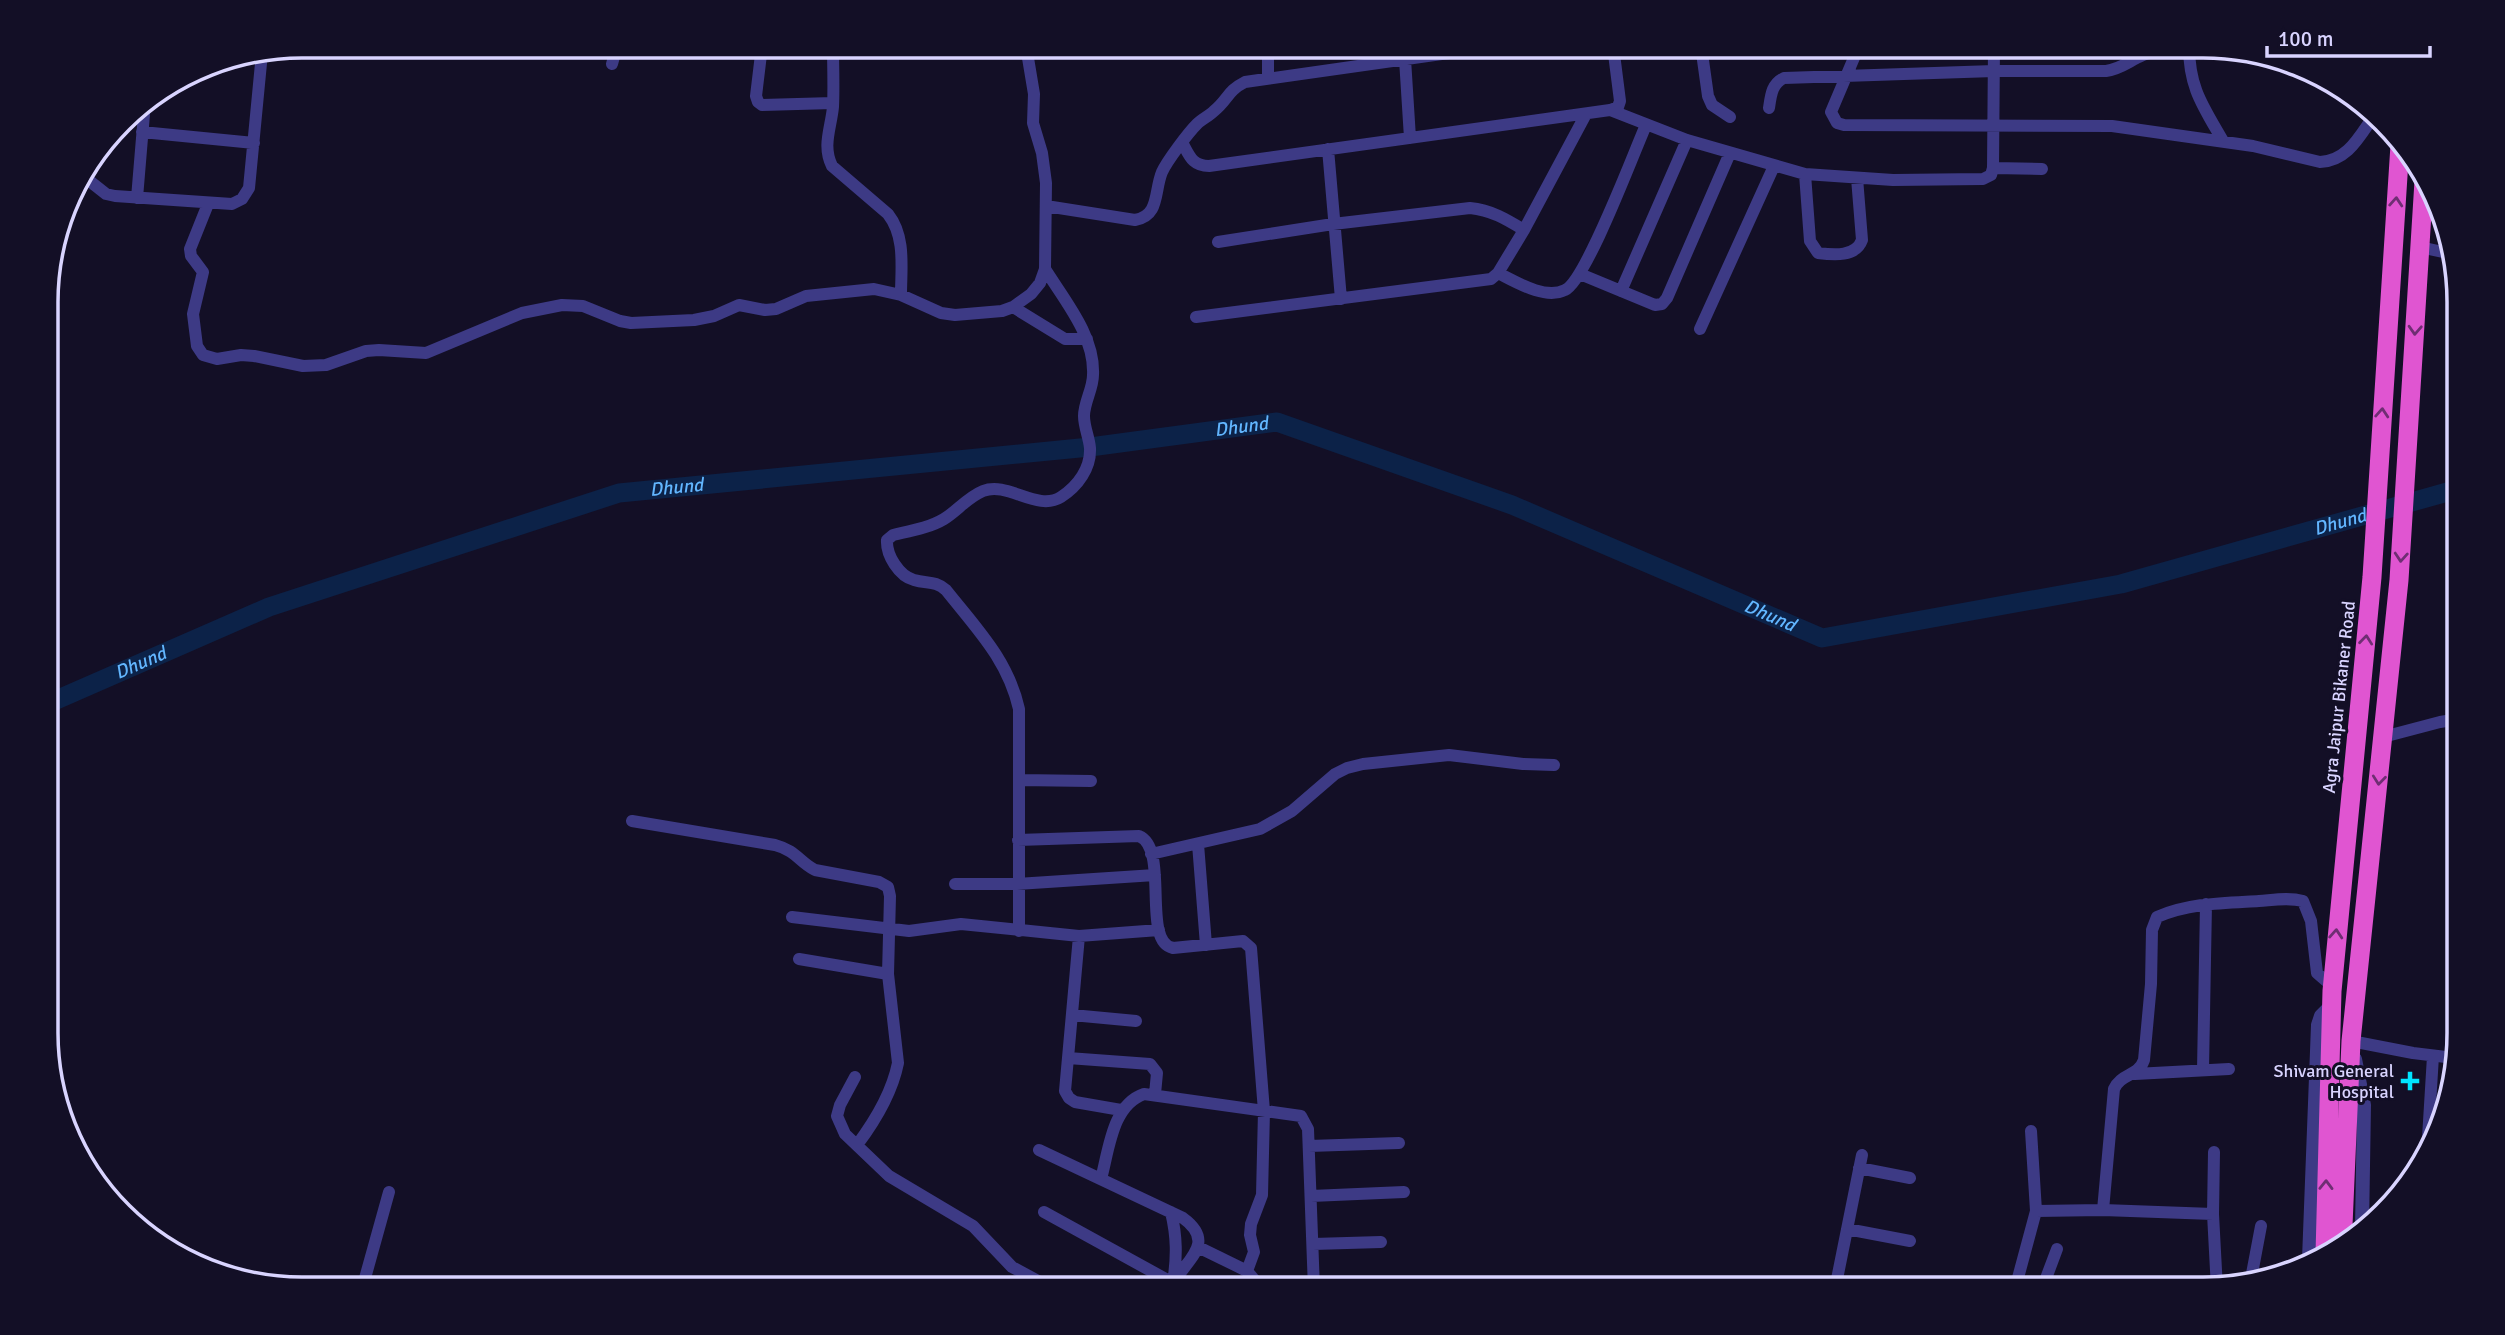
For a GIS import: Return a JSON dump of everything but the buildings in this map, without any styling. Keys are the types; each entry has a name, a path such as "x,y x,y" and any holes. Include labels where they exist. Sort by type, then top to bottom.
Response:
{"highway":[{"name":"Agra Jaipur Bikaner Road","path":"2325,1244 2332,996 2339,898 2372,577 2399,157"},
{"path":"2344,1233 2351,1041 2400,566 2423,197"}],"street":[{"path":"612,64 614,58"},
{"path":"761,58 756,96 762,105 833,103"},
{"path":"833,58 833,103 826,147 828,157 832,166 895,223 901,243 901,295"},
{"path":"208,204 190,248 191,256 203,272 193,314 197,346 209,359 254,356 316,366 366,351 426,353 522,313 562,304 583,306 631,323 705,319 739,305 765,310 776,309 806,296 860,289 901,295 941,313 955,315 994,312 1013,307 1031,293 1040,283 1045,269 1044,168 1033,124 1032,77 1028,58"},
{"path":"1268,58 1268,77"},
{"path":"1046,206 1135,220 1144,218 1154,206 1162,173 1196,125 1214,111 1237,86 1268,77 1412,58"},
{"path":"1183,144 1193,162 1199,166 1209,166 1611,110 1618,107 1620,101 1615,58"},
{"path":"1703,58 1708,96 1712,105 1730,117"},
{"path":"1853,58 1831,112 1837,123 1844,125 2112,126 2223,141 2330,162 2342,157 2369,123"},
{"path":"1611,110 1687,140 1805,174 1857,178 1983,179 1992,175 1993,168 1994,58"},
{"path":"1769,107 1776,82 1784,78 1994,71 2106,71 2119,69 2137,58"},
{"path":"2189,58 2190,76 2195,91 2223,141"},
{"path":"1405,59 1410,138"},
{"path":"90,181 106,194 137,198 208,204 232,204 242,199 247,194 261,61"},
{"path":"1196,317 1491,279 1498,273 1524,230 1586,114"},
{"path":"137,198 144,116"},
{"path":"1498,273 1527,286 1553,292 1564,291 1573,285 1646,125"},
{"path":"142,132 254,143"},
{"path":"1621,291 1687,140"},
{"path":"1328,149 1341,299"},
{"path":"1580,274 1655,305 1662,304 1730,153"},
{"path":"1700,329 1774,166"},
{"path":"1993,168 2042,169"},
{"path":"1805,174 1810,242 1818,253 1825,254 1854,253 1859,248 1862,240 1857,178"},
{"path":"1218,242 1333,224 1470,208 1497,214 1524,230"},
{"path":"2420,254 2443,254"},
{"path":"1019,931 1019,709 1011,678 993,649 946,590 938,583 915,581 906,576 886,549 887,540 893,535 936,523 985,490 1002,490 1040,500 1051,500 1061,497 1086,471 1089,458 1084,409 1093,379 1091,352 1087,339 1045,269"},
{"path":"1013,307 1065,339 1087,339"},
{"path":"2383,737 2447,721"},
{"path":"1151,854 1260,829 1292,811 1335,774 1355,766 1449,755 1554,765"},
{"path":"1019,780 1091,781"},
{"path":"632,821 775,845 796,853 807,866 816,870 879,882 888,887 888,974 898,1063 881,1108 857,1145"},
{"path":"1018,840 1139,836 1146,838 1155,874 1162,942 1167,947 1243,941 1251,948 1264,1111 1262,1195 1251,1224 1254,1252 1247,1271"},
{"path":"1198,844 1206,945"},
{"path":"955,884 1017,884 1155,874"},
{"path":"2135,1074 2141,1067 2147,1042 2152,930 2157,917 2206,904 2284,899 2303,901 2311,920 2317,973 2332,996 2318,1025 2309,1253"},
{"path":"2203,1070 2206,904"},
{"path":"792,917 889,930 915,930 961,924 1079,936 1159,930"},
{"path":"1079,936 1065,1091 1075,1102 1121,1110"},
{"path":"799,958 888,974"},
{"path":"1072,1015 1136,1021"},
{"path":"2361,1219 2364,1105 2351,1041 2446,1057"},
{"path":"2429,1125 2433,1056"},
{"path":"1068,1058 1150,1064 1157,1073 1155,1094"},
{"path":"2103,1210 2114,1089 2118,1081 2135,1074 2229,1069"},
{"path":"855,1077 839,1105 837,1116 840,1126 889,1176 973,1226 1012,1267 1031,1277"},
{"path":"1101,1179 1121,1110 1136,1097 1155,1094 1301,1116 1308,1129 1314,1277"},
{"path":"2018,1277 2036,1211 2031,1131"},
{"path":"1309,1146 1399,1143"},
{"path":"1039,1150 1183,1217 1196,1230 1198,1247 1179,1277"},
{"path":"2214,1152 2213,1214 2216,1277"},
{"path":"1837,1277 1862,1155"},
{"path":"1859,1168 1910,1178"},
{"path":"365,1277 389,1192"},
{"path":"1311,1196 1404,1192"},
{"path":"2036,1211 2103,1210 2213,1214"},
{"path":"1044,1212 1156,1277"},
{"path":"1171,1212 1177,1253 1173,1277"},
{"path":"2251,1273 2261,1226"},
{"path":"1847,1229 1910,1241"},
{"path":"1313,1244 1381,1242"},
{"path":"1198,1247 1247,1271 1252,1277"},
{"path":"2046,1277 2057,1249"}],"waterway":[{"name":"Dhund","path":"58,699 269,607 619,493 1090,447 1277,422 1512,505 1822,638 2121,584 2447,492"}],"place":[{"name":"Shivam General Hospital","path":"2410,1081"}]}
